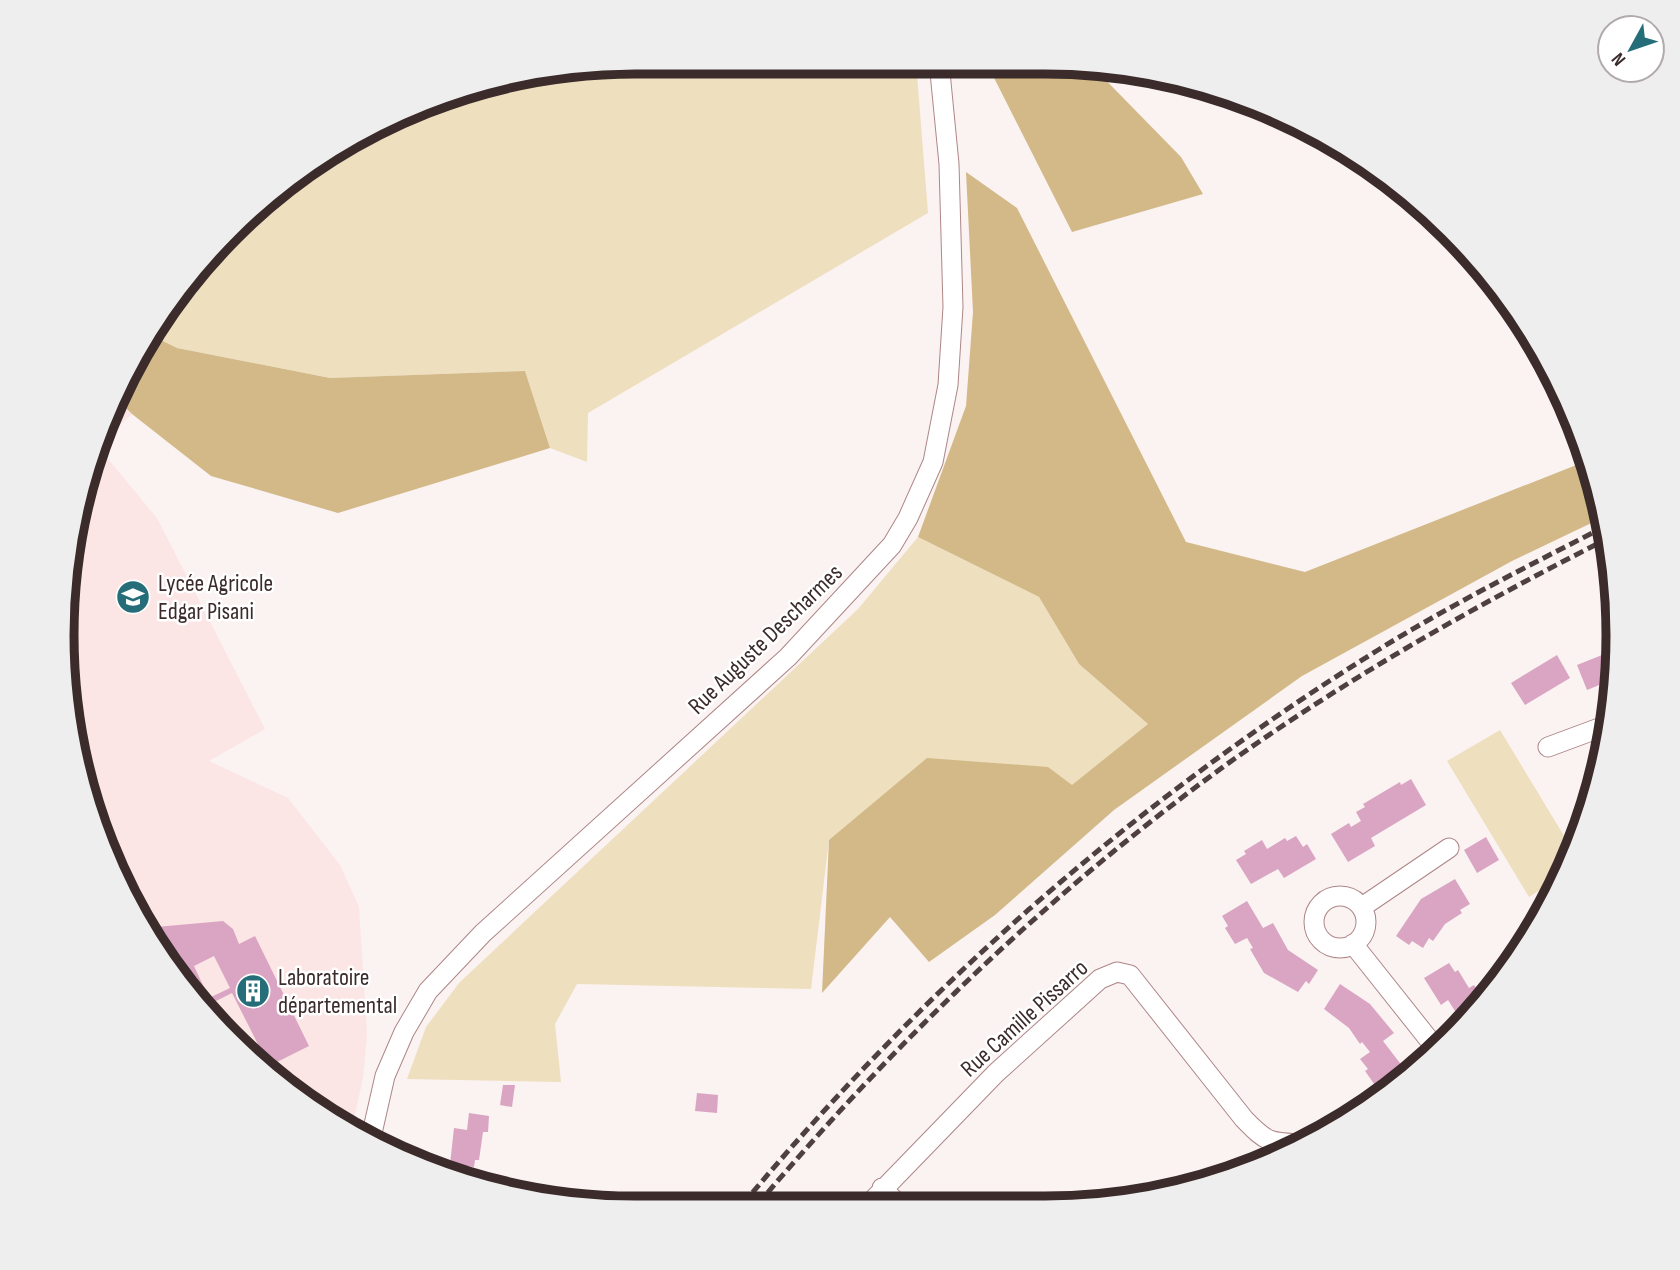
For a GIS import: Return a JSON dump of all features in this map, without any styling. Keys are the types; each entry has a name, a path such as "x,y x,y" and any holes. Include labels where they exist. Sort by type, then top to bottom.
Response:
{"street":[{"name":"Rue Auguste Descharmes","path":"372,1131 385,1076 404,1032 428,991 483,933 788,657 892,545 908,518 933,461 948,385 953,307 949,164 940,74"},
{"path":"1548,747 1599,728"},
{"path":"1362,907 1449,848"},
{"path":"1331,897 1348,897 1362,907 1366,923 1364,931 1353,944 1336,948 1321,940 1316,933 1314,916 1323,901 1331,897"},
{"path":"1353,944 1431,1042"},
{"name":"Rue Camille Pissarro","path":"876,1196 1006,1065 1100,979 1117,972 1130,975 1244,1119 1263,1139 1284,1143"},
{"path":"882,1188 890,1196"}],"shaded area":[{"path":"917,74 928,213 588,413 587,462 550,448 525,371 330,378 177,348 158,339 168,323 213,265 265,213 323,168 354,149 387,131 455,103 525,84 598,75"},
{"path":"992,74 1102,77 1181,157 1203,194 1072,232"},
{"path":"966,172 1017,208 1186,542 1305,572 1579,464 1595,521 1512,561 1302,676 1114,810 995,915 929,962 890,917 822,993 829,840 927,758 1048,767 1072,785 1148,724 1079,664 1039,597 918,537 966,406 973,312"},
{"path":"158,339 177,348 330,378 525,371 550,448 338,513 211,476 123,405"},
{"path":"123,405 132,414 111,433"},
{"path":"104,454 157,518 265,729 209,761 288,798 340,865 359,907 367,1034 363,1078 354,1121 323,1102 265,1057 213,1005 168,947 131,883 116,850 103,815 84,745 75,672 78,562 84,525"},
{"path":"918,537 1039,597 1079,664 1148,724 1072,786 829,840 811,989 577,984 555,1024 561,1082 407,1079 426,1027 459,983 858,609"},
{"path":"1500,730 1567,841 1548,885 1529,897 1447,761"}],"building":[{"path":"1605,654 1604,683 1587,690 1577,665"},
{"path":"1557,655 1570,678 1525,705 1511,683"},
{"path":"1411,779 1426,805 1371,838 1375,846 1348,862 1331,834 1349,823 1351,827 1361,821 1356,812 1365,807 1363,804 1400,782 1401,785"},
{"path":"1296,836 1303,847 1307,844 1316,859 1284,878 1278,869 1251,884 1236,860 1246,854 1244,851 1262,840 1267,849 1285,838 1287,841"},
{"path":"1486,837 1499,860 1477,873 1464,850"},
{"path":"1455,879 1470,904 1460,910 1462,913 1445,924 1433,941 1429,938 1423,948 1412,941 1409,945 1396,936 1421,899"},
{"path":"1247,901 1263,928 1273,923 1288,950 1318,970 1309,984 1306,981 1298,992 1264,973 1250,949 1253,948 1247,938 1235,944 1225,928 1228,926 1222,916"},
{"name":"Laboratoire départemental","path":"223,921 233,929 239,944 255,936 309,1046 273,1064 264,1056 232,993 212,1003 190,977 156,927","holes":["214,956 230,988 209,998 194,966"]},
{"path":"1449,963 1455,972 1458,970 1469,988 1474,985 1478,991 1458,1015 1448,1000 1441,1005 1424,978"},
{"path":"1340,984 1370,1004 1394,1033 1383,1041 1403,1067 1377,1088 1360,1059 1370,1052 1362,1042 1360,1044 1349,1028 1324,1009"},
{"path":"503,1085 515,1085 512,1107 500,1105"},
{"path":"697,1093 718,1095 717,1113 695,1111"},
{"path":"469,1113 489,1116 488,1132 483,1132 479,1160 475,1160 474,1167 450,1164 454,1128 467,1130"}],"railway":[{"path":"750,1196 812,1124 960,972 1119,834 1203,769 1378,650 1463,601 1597,531"},
{"path":"765,1196 867,1082 984,966 1044,910 1171,806 1282,726 1373,668 1513,588 1599,543"}],"place":[{"name":"Lycée Agricole Edgar Pisani","path":"133,597"},
{"name":"Laboratoire départemental","path":"253,991"}]}
